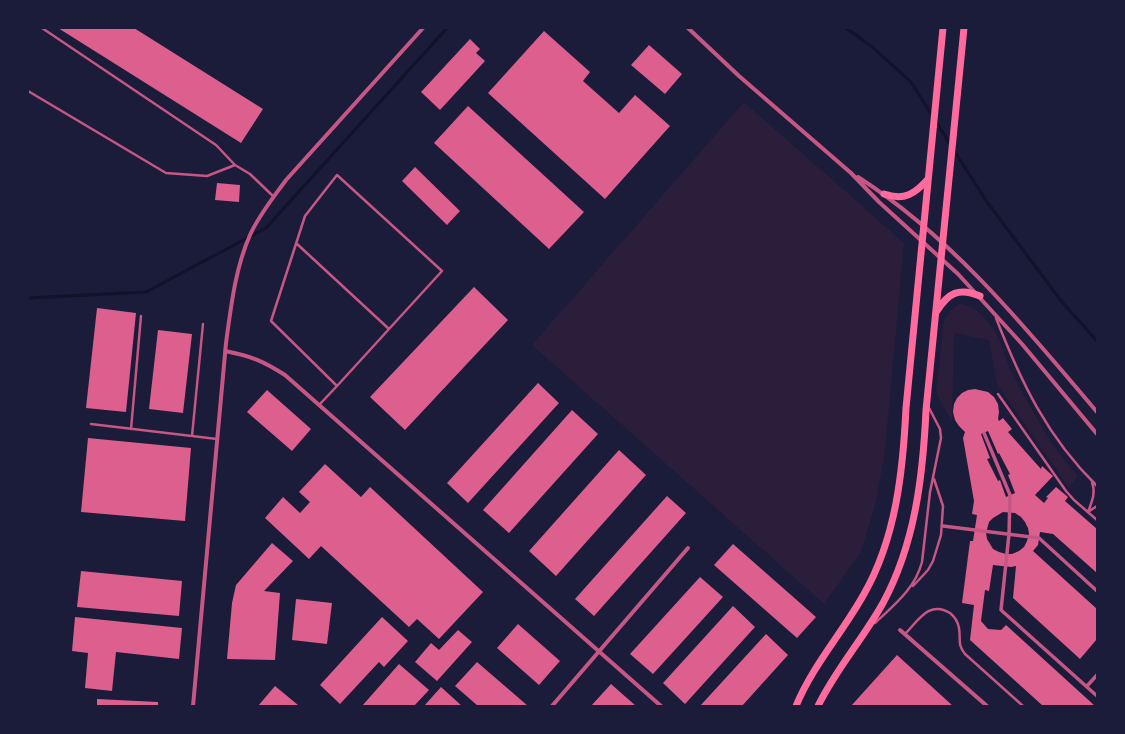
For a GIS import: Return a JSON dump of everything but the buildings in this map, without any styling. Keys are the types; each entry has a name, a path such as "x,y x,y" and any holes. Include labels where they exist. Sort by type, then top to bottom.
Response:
{"main road":[{"path":"796,706 811,675 855,610 872,580 890,530 902,467 906,408 943,28"},
{"path":"818,706 829,685 864,633 890,589 910,535 923,462 927,404 964,28"},
{"path":"884,194 897,197 906,196 914,192 928,179"},
{"path":"936,313 947,298 957,292 971,292 980,296"}],"street":[{"path":"194,706 225,351 239,268 250,235 286,180 423,28"},
{"path":"688,28 740,76 851,173 879,202 922,240 980,296 1040,364 1097,434"},
{"path":"851,173 884,194 943,243 1026,327 1097,412"},
{"path":"225,351 250,356 268,364 285,375 661,706"},
{"path":"984,433 1010,495 1009,534 1001,610 1097,696"},
{"path":"943,526 1039,538 1097,591"},
{"path":"552,706 688,548"},
{"path":"900,630 987,706"},
{"path":"1087,686 1097,675"}],"lane":[{"path":"42,28 216,145 235,165 250,174 274,197"},
{"path":"28,91 166,174 207,176 235,165"},
{"path":"319,406 442,271 337,175 305,216 271,321 337,386"},
{"path":"296,243 389,329"},
{"path":"994,312 1020,376 1035,405 1059,443 1097,486"},
{"path":"131,429 141,316"},
{"path":"192,436 203,324"},
{"path":"998,394 1066,490 1074,500 1097,520"},
{"path":"907,592 919,572 922,562 927,511 941,438 940,429 927,404"},
{"path":"91,424 218,439"},
{"path":"864,633 907,592 928,570 933,561 940,543 943,526 943,506 933,478"},
{"path":"1088,512 1094,498 1094,490 1091,480"},
{"path":"1088,512 1097,506"},
{"path":"905,634 926,612 938,608 944,610 953,616 957,621 960,629 960,649 1023,706"}],"shaded area":[{"path":"744,102 904,243 885,451 876,502 861,552 824,604 532,345"},
{"path":"959,304 975,309 994,330 1012,373 1037,418 1053,445 1078,476 1069,488 997,384 989,340 954,333 952,421 942,405 936,391 944,320 951,310"}],"waterway":[{"path":"28,298 146,292 266,228 447,28"},
{"path":"846,28 871,46 911,82 950,144"},
{"path":"953,149 987,202 1062,302 1097,341"}]}
